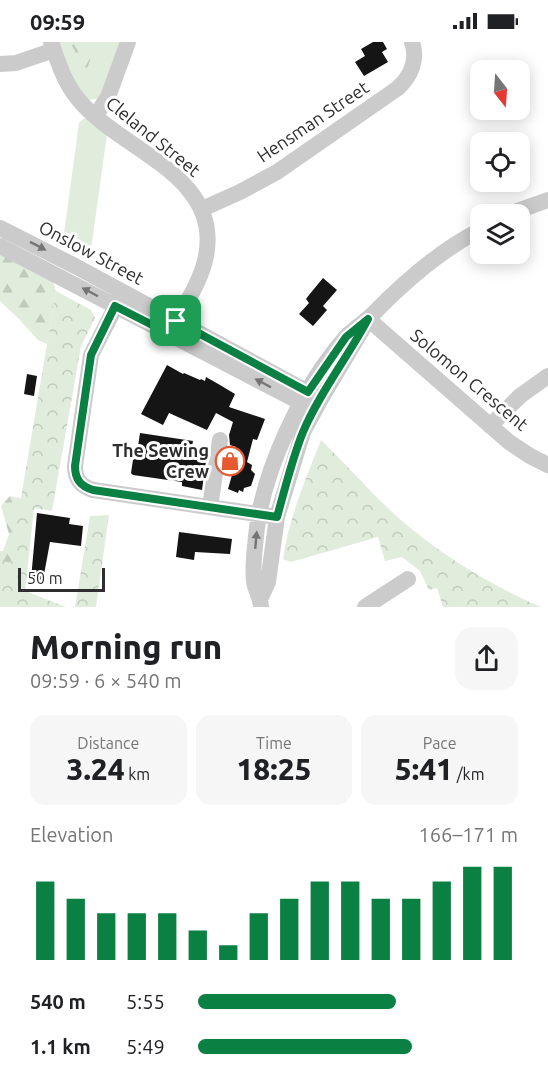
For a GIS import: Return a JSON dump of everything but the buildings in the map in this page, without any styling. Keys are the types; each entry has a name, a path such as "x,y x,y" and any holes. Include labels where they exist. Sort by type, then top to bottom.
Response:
{"street":[{"path":"96,116 108,97 128,42"},
{"name":"Hensman Street","path":"202,209 278,172 398,87 408,77 413,67 412,42"},
{"path":"0,64 16,63 52,46"},
{"name":"Cleland Street","path":"52,46 69,87 79,101 184,184 202,209 207,230 206,258 199,277 173,327"},
{"path":"530,207 548,200"},
{"name":"Onslow Street","path":"0,228 119,299"},
{"path":"261,602 254,582 259,514 274,461 289,426 354,346 368,319 399,287 433,259 470,236"},
{"name":"Onslow Street","path":"0,246 119,299 311,401"},
{"path":"119,299 91,355 75,466 77,478 82,485 93,490 277,517"},
{"name":"Solomon Crescent","path":"368,319 490,426 530,456 548,465"},
{"path":"490,426 520,396 548,376"},
{"path":"261,602 268,582 277,517 311,401"},
{"path":"210,507 220,440"},
{"path":"365,607 408,579"}],"green space":[{"path":"59,42 123,42 104,93 97,99 88,100 75,86"},
{"path":"70,42 96,42 83,81 71,72 76,53"},
{"path":"85,118 107,135 90,256 63,241 79,123"},
{"path":"0,252 52,278 56,291 47,344 38,340 0,301"},
{"path":"56,291 91,310 95,318 81,346 52,511 34,508 25,591 66,607 0,607 0,560 10,563"},
{"path":"321,440 389,510 414,531 475,573 541,607 443,607 437,588 429,590 420,571 402,557 385,561 378,537 291,562 283,559 294,513"},
{"path":"10,496 33,501 0,607 0,551 3,551 9,534 1,506"},
{"path":"109,515 96,607 75,607 90,516"}],"place":[{"name":"The Sewing Crew","path":"230,461"}],"route":[{"path":"115,306 170,334 176,321 308,392 346,337 368,319 303,432 277,517 93,490 82,485 77,478 75,466 91,355 115,306"}]}
